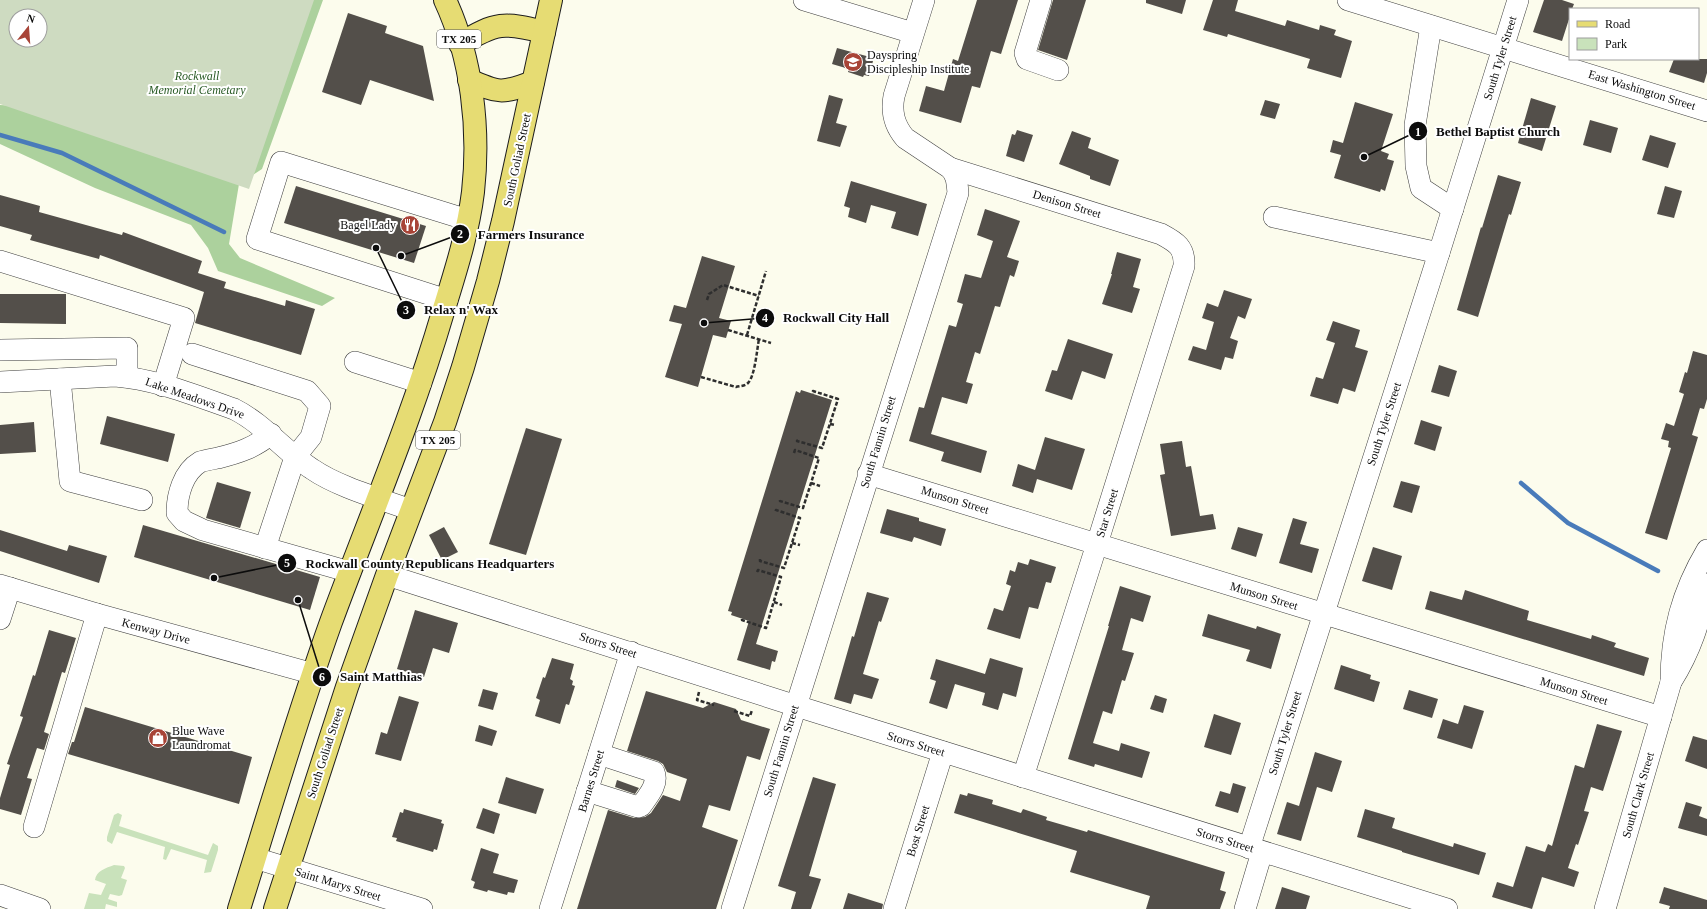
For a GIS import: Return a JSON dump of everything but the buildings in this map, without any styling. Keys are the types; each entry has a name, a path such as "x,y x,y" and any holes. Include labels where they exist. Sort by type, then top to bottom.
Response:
{"main road":[{"name":"TX 205","path":"239,909 314,674 350,572 400,444 421,383 447,300 468,220 473,191 475,149 474,124 468,80 457,27 445,0"},
{"name":"South Goliad Street","path":"275,909 334,724 387,575 454,395 480,311 513,179 551,0"},
{"path":"460,44 485,29 497,25 513,25 544,32"},
{"path":"468,80 488,89 501,92 533,82"}],"street":[{"path":"804,0 913,33"},
{"path":"924,0 894,96 892,107 893,116 905,138 950,168"},
{"path":"1041,0 1025,53 1027,59 1058,70"},
{"name":"East Washington Street","path":"1348,0 1707,111"},
{"name":"South Tyler Street","path":"1245,909 1255,850 1322,614 1439,253 1518,0"},
{"path":"1431,26 1415,125 1416,166 1421,188 1453,209"},
{"path":"447,300 257,239 281,162 468,220"},
{"name":"Denison Street","path":"950,168 1161,234 1172,240 1181,248"},
{"name":"South Fannin Street","path":"732,909 958,192 957,180 954,172 950,168"},
{"path":"1274,217 1439,253"},
{"name":"Star Street","path":"1023,777 1184,266 1184,257 1181,248"},
{"path":"0,261 184,318 163,386"},
{"path":"0,350 127,348 127,377"},
{"path":"192,354 307,391 320,406 311,437 295,457 265,548"},
{"path":"355,362 421,383"},
{"name":"Lake Meadows Drive","path":"0,382 127,377 163,386 234,409 254,420 295,457 314,471 341,484 411,510"},
{"path":"60,379 70,481 142,500"},
{"path":"270,434 259,444 244,452 200,462 187,474 180,490 177,513 184,521 203,530 350,572"},
{"name":"Munson Street","path":"868,474 1661,717"},
{"name":"South Clark Street","path":"1605,909 1671,682 1671,656 1675,628 1683,600 1707,550"},
{"name":"Storrs Street","path":"387,575 631,652 795,706 1447,909"},
{"name":"South Clark Street","path":"1671,682 1685,660 1695,634 1703,606 1707,584"},
{"path":"0,618 5,586"},
{"name":"Kenway Drive","path":"5,586 97,614 314,674"},
{"path":"34,827 97,614"},
{"name":"Barnes Street","path":"550,909 631,652"},
{"name":"Bost Street","path":"894,909 943,752"},
{"path":"587,791 638,807 641,806 653,790 656,777 654,772 599,754"},
{"name":"Saint Marys Street","path":"255,858 288,869 370,902 422,909"},
{"path":"0,895 40,909"}],"path":[{"path":"746,335 766,271"},
{"path":"707,300 709,294 723,285 758,296"},
{"path":"728,330 771,342"},
{"path":"701,377 729,385 742,386 749,382 752,376 759,339"},
{"path":"798,440 822,448 838,399 813,391 813,394"},
{"path":"830,424 835,425"},
{"path":"780,500 803,508 819,458 795,450 794,454"},
{"path":"811,483 820,486"},
{"path":"760,559 760,561 784,568 800,518 776,510 775,513"},
{"path":"792,543 800,545"},
{"path":"742,618 742,620 766,628 781,577 758,570 757,572"},
{"path":"774,602 782,605"},
{"path":"699,692 697,700 714,705"},
{"path":"734,711 750,716 753,708"}],"green space":[{"name":"Rockwall Memorial Cemetary","path":"0,0 314,0 249,189 0,104"},
{"path":"291,0 323,0 262,169 239,184 229,244 240,258 335,298 322,306 218,271 208,248 191,225 95,188 0,144 0,105 40,107"},
{"path":"118,813 122,815 119,826 208,855 213,843 218,846 211,872 204,873 207,860 171,849 166,860 163,859 165,847 117,832 112,844 107,841 114,815"},
{"path":"114,865 124,866 125,868 121,878 127,880 122,895 119,896 110,894 108,899 117,902 117,907 106,904 105,909 84,909 89,893 101,895 106,884 95,880 97,874"}],"waterway":[{"path":"0,135 62,153 224,232"},
{"path":"1521,483 1568,523 1658,571"}],"place":[{"name":"Dayspring Discipleship Institute","path":"853,62"},
{"name":"Bethel Baptist Church","path":"1364,157"},
{"name":"Bagel Lady","path":"410,225"},
{"name":"Relax n' Wax","path":"376,248"},
{"name":"Farmers Insurance","path":"401,256"},
{"name":"Rockwall City Hall","path":"704,323"},
{"name":"Rockwall County Republicans Headquarters","path":"214,578"},
{"name":"Saint Matthias","path":"298,600"},
{"name":"Blue Wave Laundromat","path":"158,738"}]}
